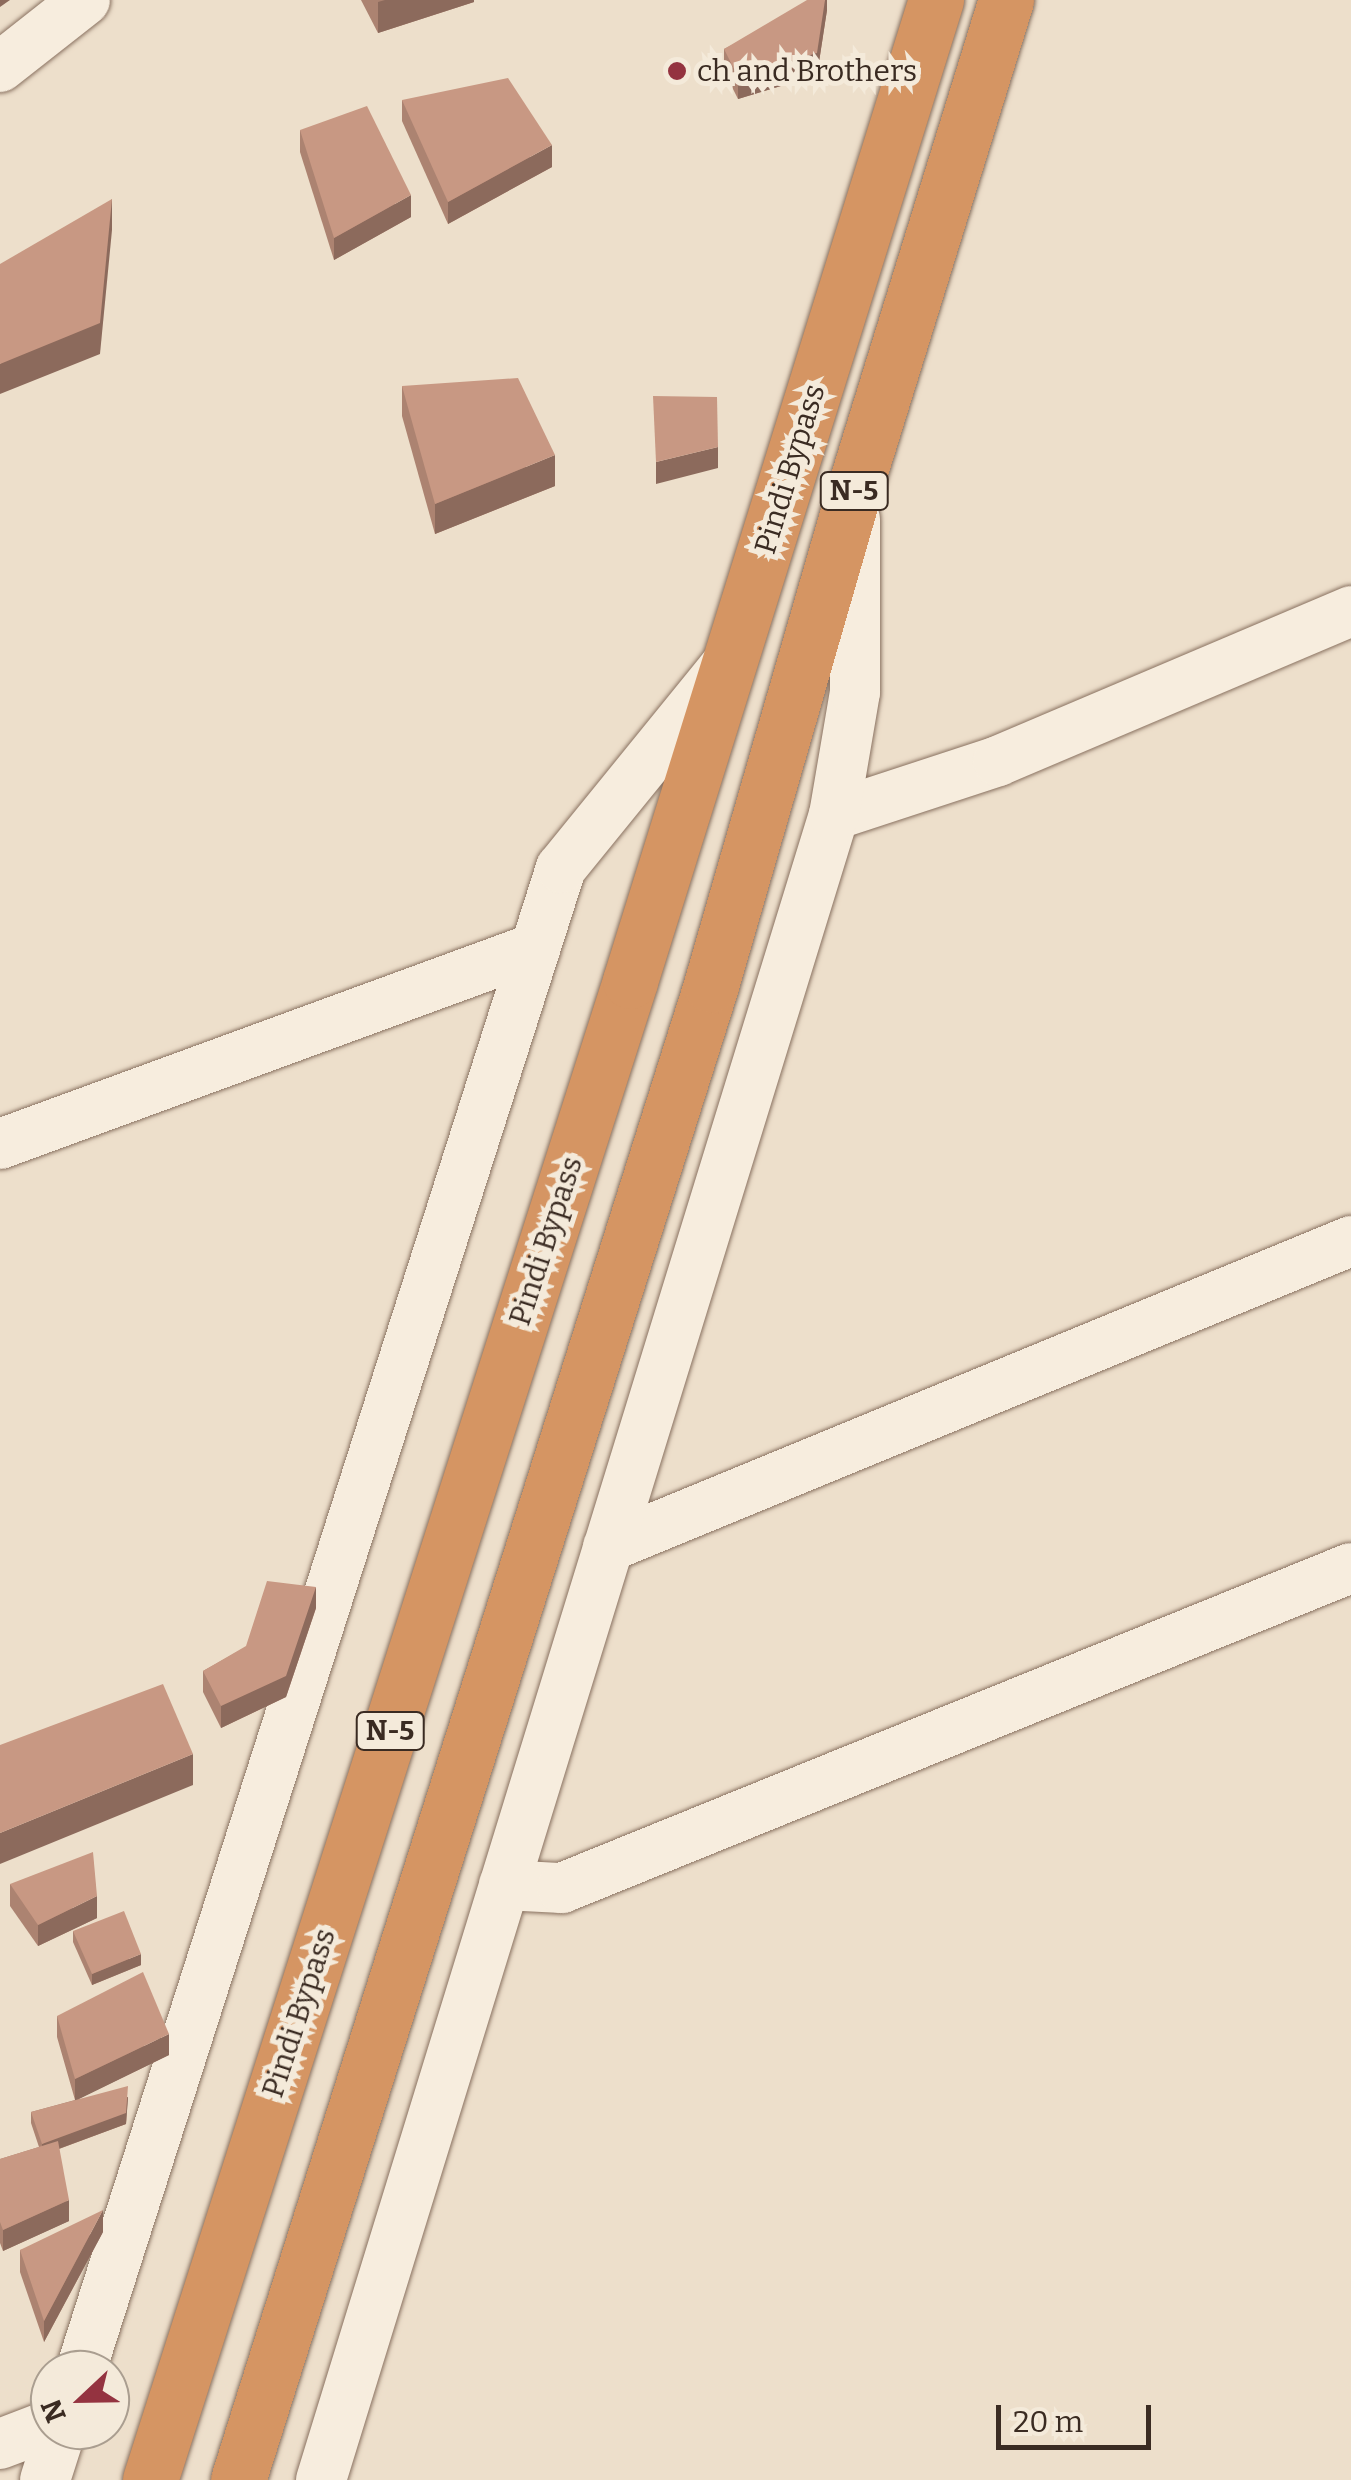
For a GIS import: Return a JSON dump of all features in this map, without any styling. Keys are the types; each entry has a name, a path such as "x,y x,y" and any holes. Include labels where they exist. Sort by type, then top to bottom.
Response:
{"highway":[{"name":"Pindi Bypass","path":"150,2480 630,981 936,0"},
{"name":"N-5","path":"238,2480 711,985 856,484 1006,0"}],"street":[{"path":"0,67 84,0"},
{"path":"321,2480 834,815 855,692 856,484"},
{"path":"834,815 998,762 1351,610"},
{"path":"87,2350 561,868 732,658"},
{"path":"0,1144 535,948"},
{"path":"608,1546 1351,1241"},
{"path":"504,1885 562,1888 1351,1568"},
{"path":"0,2444 30,2433"},
{"path":"46,2480 56,2450"}],"building":[{"path":"807,0 825,0 817,53 738,77 724,49"},
{"path":"508,78 552,145 448,202 402,100"},
{"path":"367,106 411,195 334,238 300,130"},
{"path":"112,199 100,323 0,364 0,264"},
{"path":"518,378 555,455 435,504 402,386"},
{"path":"653,396 717,397 718,447 656,462"},
{"path":"267,1581 316,1587 286,1676 221,1706 203,1671 246,1646"},
{"path":"163,1684 193,1754 0,1833 0,1745"},
{"path":"93,1852 97,1896 38,1925 10,1884"},
{"path":"124,1911 141,1954 92,1974 73,1931"},
{"path":"143,1972 169,2034 75,2079 57,2016"},
{"path":"128,2086 126,2113 42,2144 31,2112"},
{"path":"58,2141 69,2200 3,2230 0,2159"},
{"path":"103,2210 44,2321 20,2250"}],"place":[{"name":"ch and Brothers","path":"677,71"}]}
